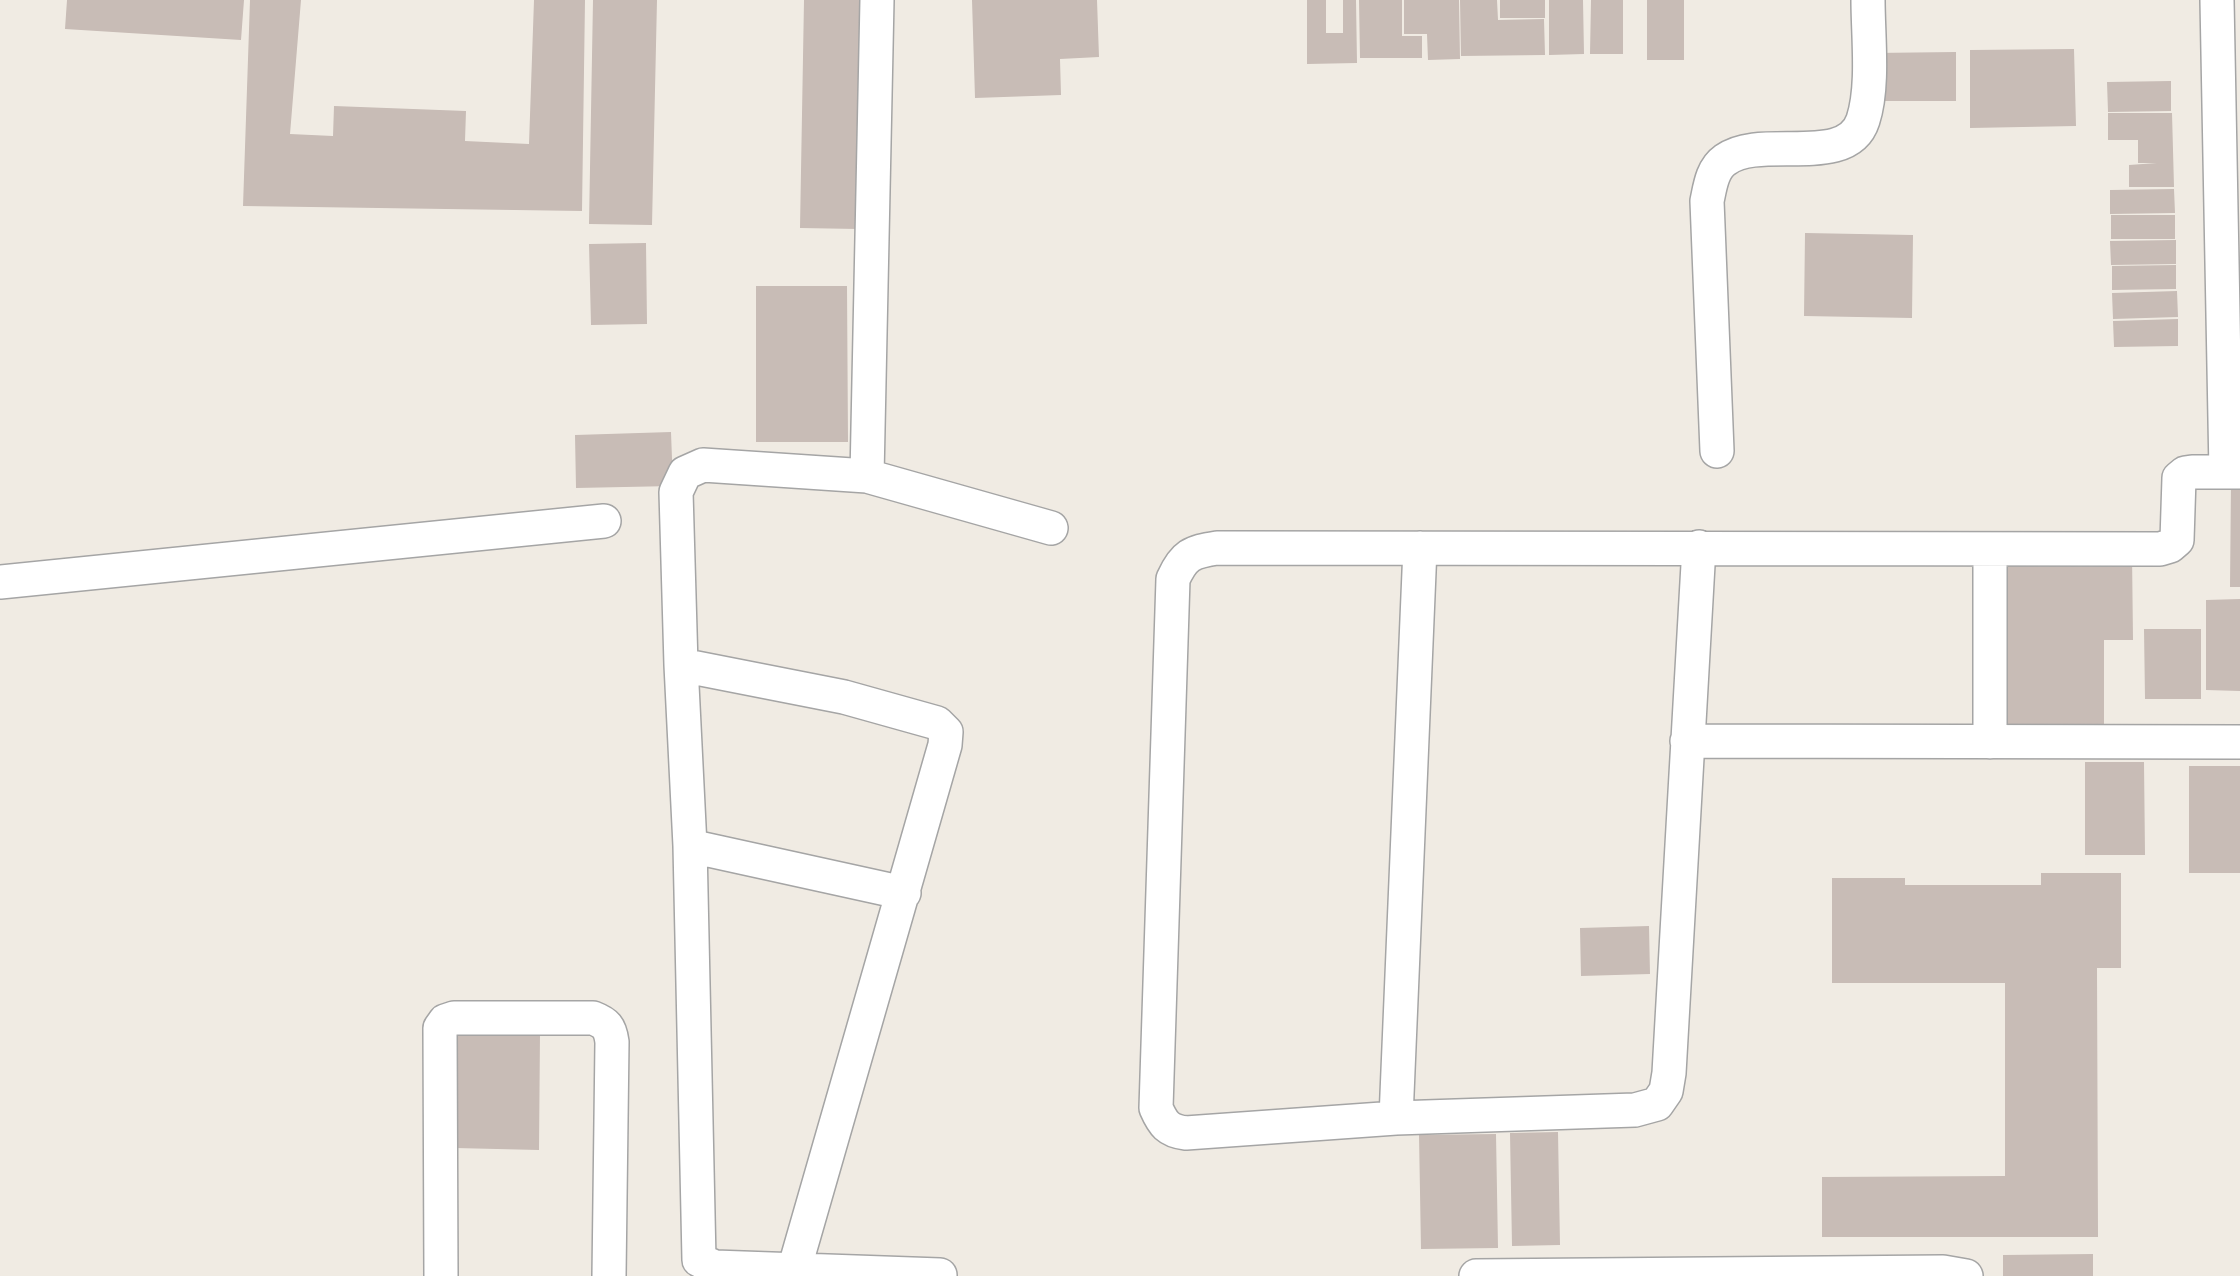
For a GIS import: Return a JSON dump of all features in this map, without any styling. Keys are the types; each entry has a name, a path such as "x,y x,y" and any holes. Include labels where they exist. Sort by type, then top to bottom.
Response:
{"street":[{"path":"867,476 877,0"},
{"path":"1718,451 1707,201 1712,177 1724,160 1745,151 1833,146 1854,137 1863,121 1868,98 1868,0"},
{"path":"1699,547 1669,1073 1666,1091 1657,1104 1635,1110 1396,1118 1186,1133 1173,1131 1163,1124 1156,1108 1173,579 1181,562 1196,551 1217,548 1699,547 2160,549 2170,546 2177,540 2179,478 2185,473 2192,472 2233,472 2230,204 2217,0"},
{"path":"940,1275 715,1267 699,1260 690,846 681,665 676,492 685,473 703,465 867,476 1051,528"},
{"path":"0,582 604,521"},
{"path":"1396,1118 1419,548"},
{"path":"1990,549 1990,742"},
{"path":"681,665 844,697 937,723 946,732 945,745 904,893 794,1270"},
{"path":"1687,741 2240,742"},
{"path":"690,846 904,893"},
{"path":"441,1276 440,1028 445,1021 454,1018 593,1017 605,1022 610,1030 612,1042 609,1276"},
{"path":"1476,1276 1920,1272 1966,1276"}],"building":[{"path":"67,0 244,0 241,40 65,29"},
{"path":"250,0 301,0 290,134 333,136 334,106 466,111 465,141 529,144 534,0 585,0 582,211 243,206"},
{"path":"593,0 657,0 652,225 589,224"},
{"path":"804,0 861,0 858,229 800,228"},
{"path":"972,0 1097,0 1099,57 1060,59 1061,95 975,98"},
{"path":"1307,0 1326,0 1326,33 1343,33 1343,0 1356,0 1357,63 1307,64"},
{"path":"1359,0 1402,0 1402,36 1422,36 1422,58 1360,58"},
{"path":"1404,0 1459,0 1460,59 1428,60 1427,34 1404,34"},
{"path":"1460,0 1497,0 1498,20 1544,19 1545,55 1461,56"},
{"path":"1500,0 1545,0 1545,18 1500,18"},
{"path":"1549,0 1583,0 1584,54 1549,55"},
{"path":"1591,0 1623,0 1623,54 1590,54"},
{"path":"1647,0 1684,0 1684,60 1647,60"},
{"path":"2074,49 2076,126 1970,128 1970,50"},
{"path":"1956,52 1956,101 1873,101 1873,53"},
{"path":"2171,81 2171,111 2108,112 2107,82"},
{"path":"2108,113 2172,113 2174,187 2129,187 2129,165 2157,163 2138,163 2138,140 2108,140"},
{"path":"2174,189 2175,213 2110,214 2110,190"},
{"path":"2111,215 2175,215 2175,239 2111,239"},
{"path":"1805,233 1913,235 1912,318 1804,316"},
{"path":"2176,240 2176,264 2111,265 2110,241"},
{"path":"646,243 647,324 591,325 589,244"},
{"path":"2176,265 2176,289 2112,290 2112,266"},
{"path":"756,286 847,286 848,442 756,442"},
{"path":"2177,291 2178,317 2113,319 2112,293"},
{"path":"2178,319 2178,346 2114,347 2113,321"},
{"path":"671,432 673,486 576,488 575,435"},
{"path":"2231,482 2240,482 2240,587 2230,587"},
{"path":"2008,553 2132,553 2133,640 2104,640 2104,724 2008,724"},
{"path":"2240,599 2240,691 2206,690 2206,600"},
{"path":"2144,629 2201,629 2201,699 2145,699"},
{"path":"2085,762 2144,762 2145,855 2085,855"},
{"path":"2189,766 2240,766 2240,873 2189,873"},
{"path":"2041,873 2121,873 2121,968 2097,968 2098,1237 1822,1237 1822,1177 2005,1176 2005,983 1832,983 1832,878 1905,878 1905,885 2041,885"},
{"path":"1649,926 1650,974 1581,976 1580,928"},
{"path":"540,1033 539,1150 455,1148 454,1036"},
{"path":"1558,1132 1560,1245 1512,1246 1510,1133"},
{"path":"1496,1134 1498,1248 1421,1249 1419,1135"},
{"path":"2093,1254 2093,1276 2003,1276 2003,1255"}]}
